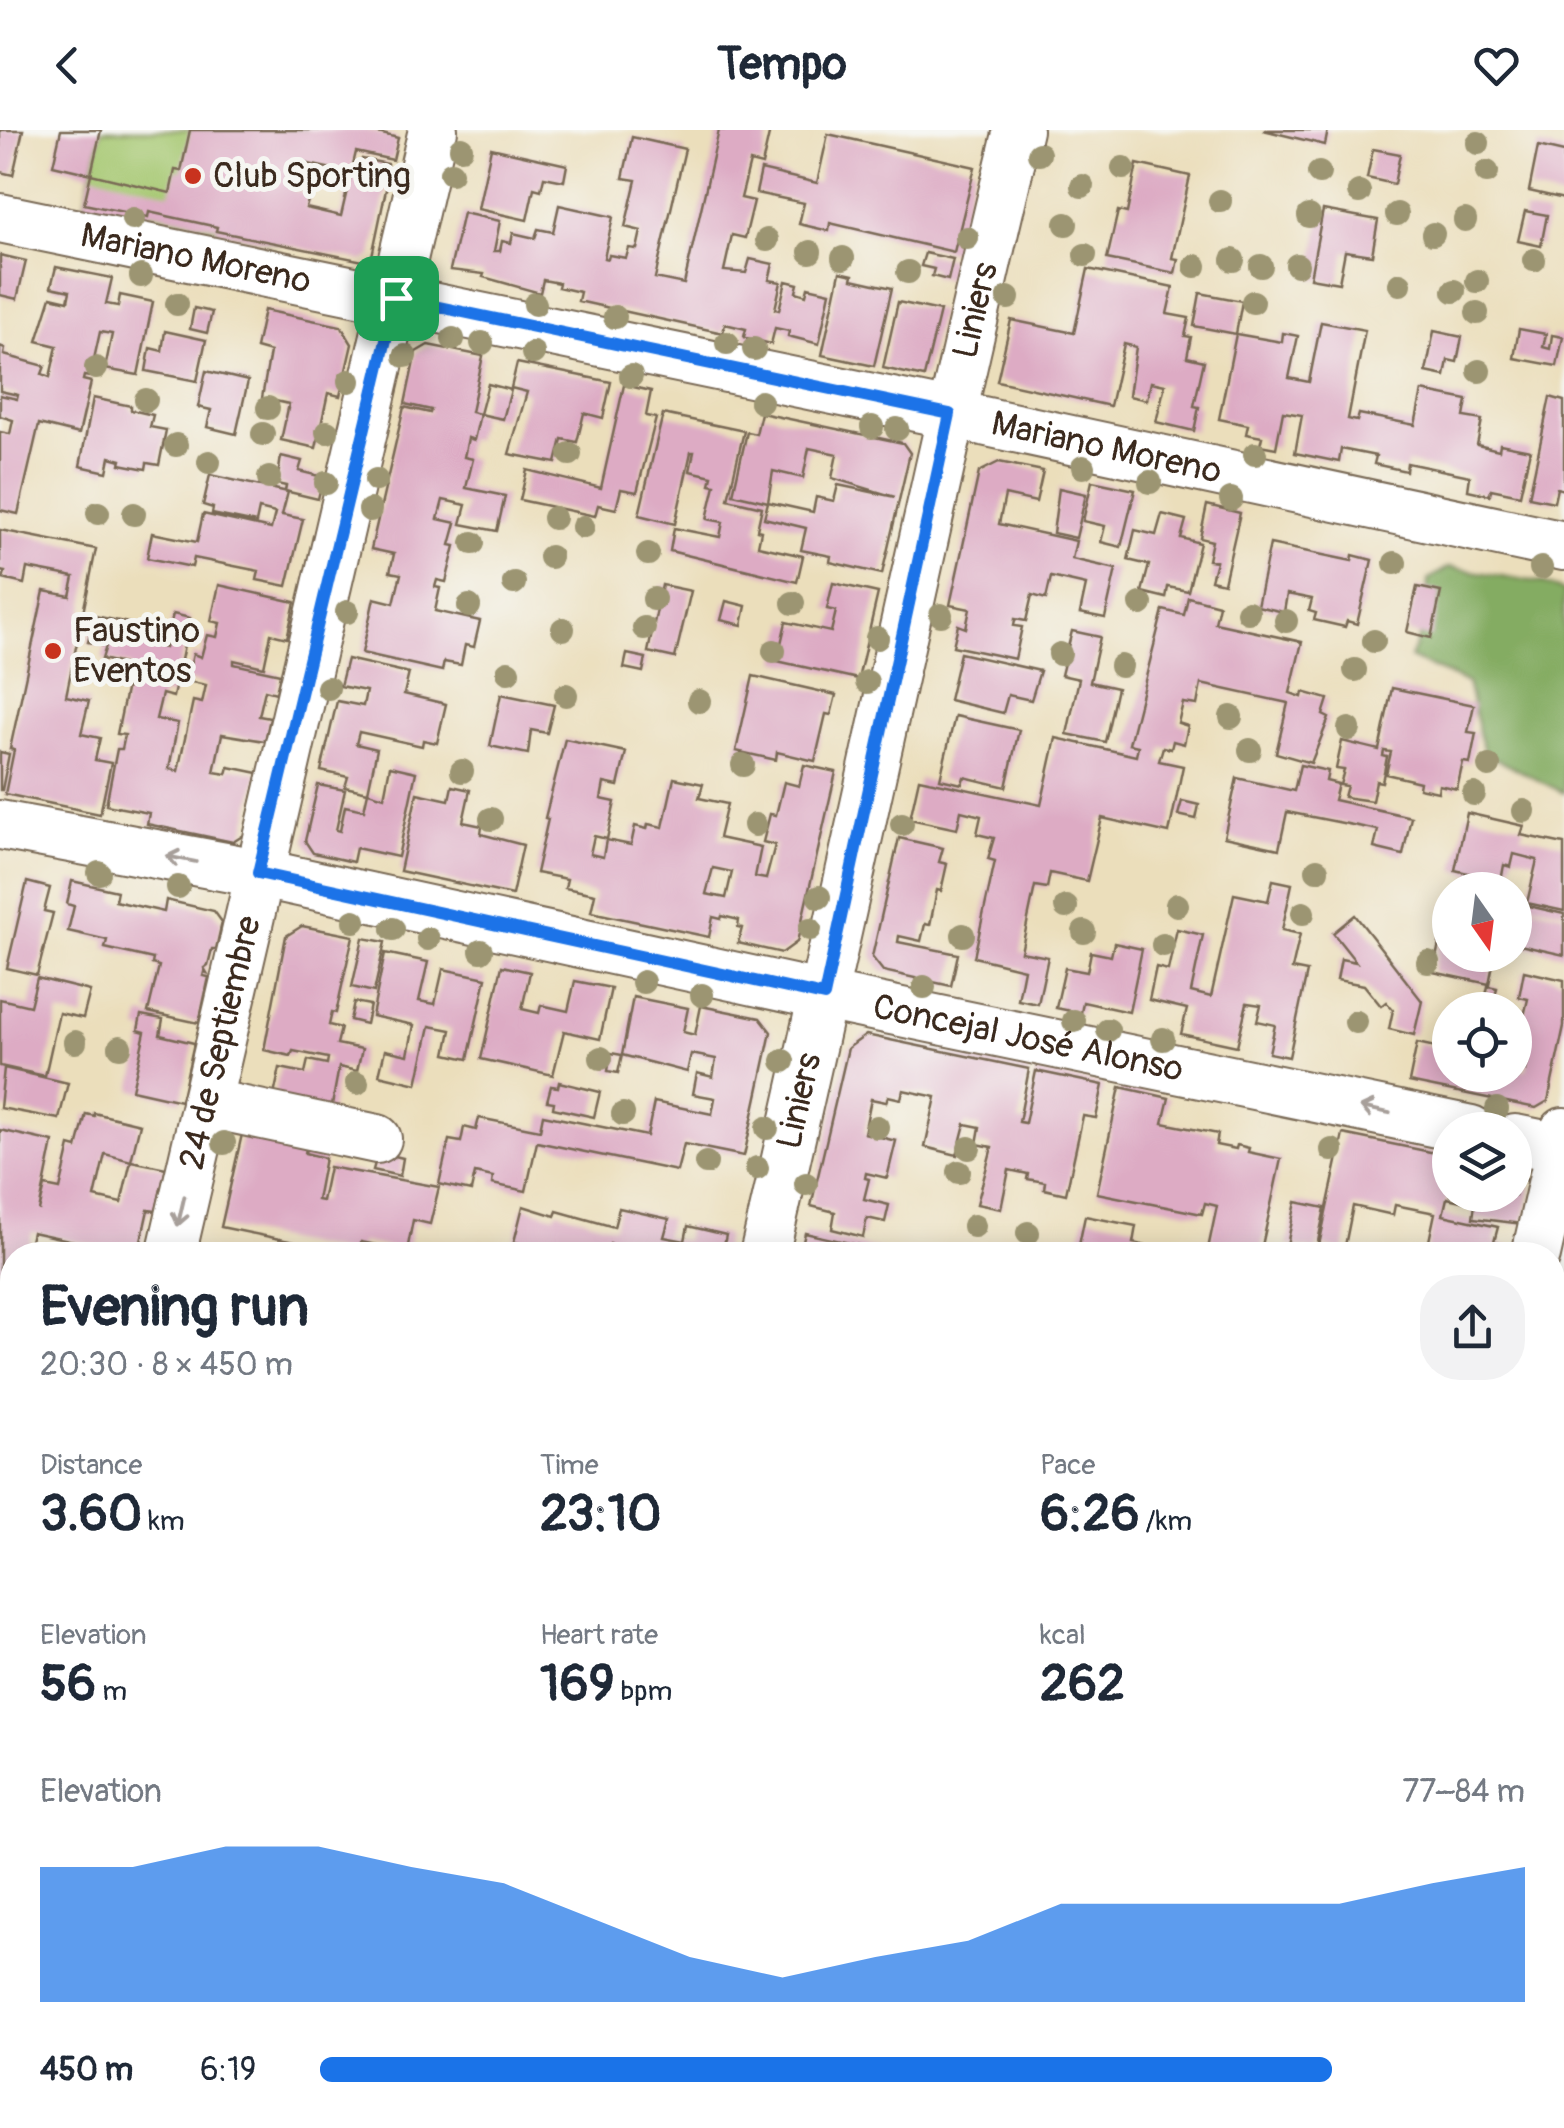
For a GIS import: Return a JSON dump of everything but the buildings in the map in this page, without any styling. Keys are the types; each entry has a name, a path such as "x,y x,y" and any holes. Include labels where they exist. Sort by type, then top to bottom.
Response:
{"street":[{"name":"24 de Septiembre","path":"175,1242 433,130"},
{"name":"Liniers","path":"767,1242 950,414 1018,130"},
{"name":"Mariano Moreno","path":"0,218 950,414 1564,546"},
{"name":"Concejal José Alonso","path":"0,825 258,873 1432,1122"},
{"path":"206,1103 378,1140"},
{"path":"1538,1242 1551,1142"}],"green space":[{"name":"Club Sporting","path":"101,130 306,130 280,244 84,204"},
{"path":"1449,567 1543,583 1564,591 1564,793 1484,753 1467,683 1410,658 1426,621 1428,580"}],"place":[{"name":"Club Sporting","path":"193,176"},
{"name":"Faustino Eventos","path":"53,651"}],"route":[{"path":"396,298 950,414 824,996 258,873 396,298"}]}
